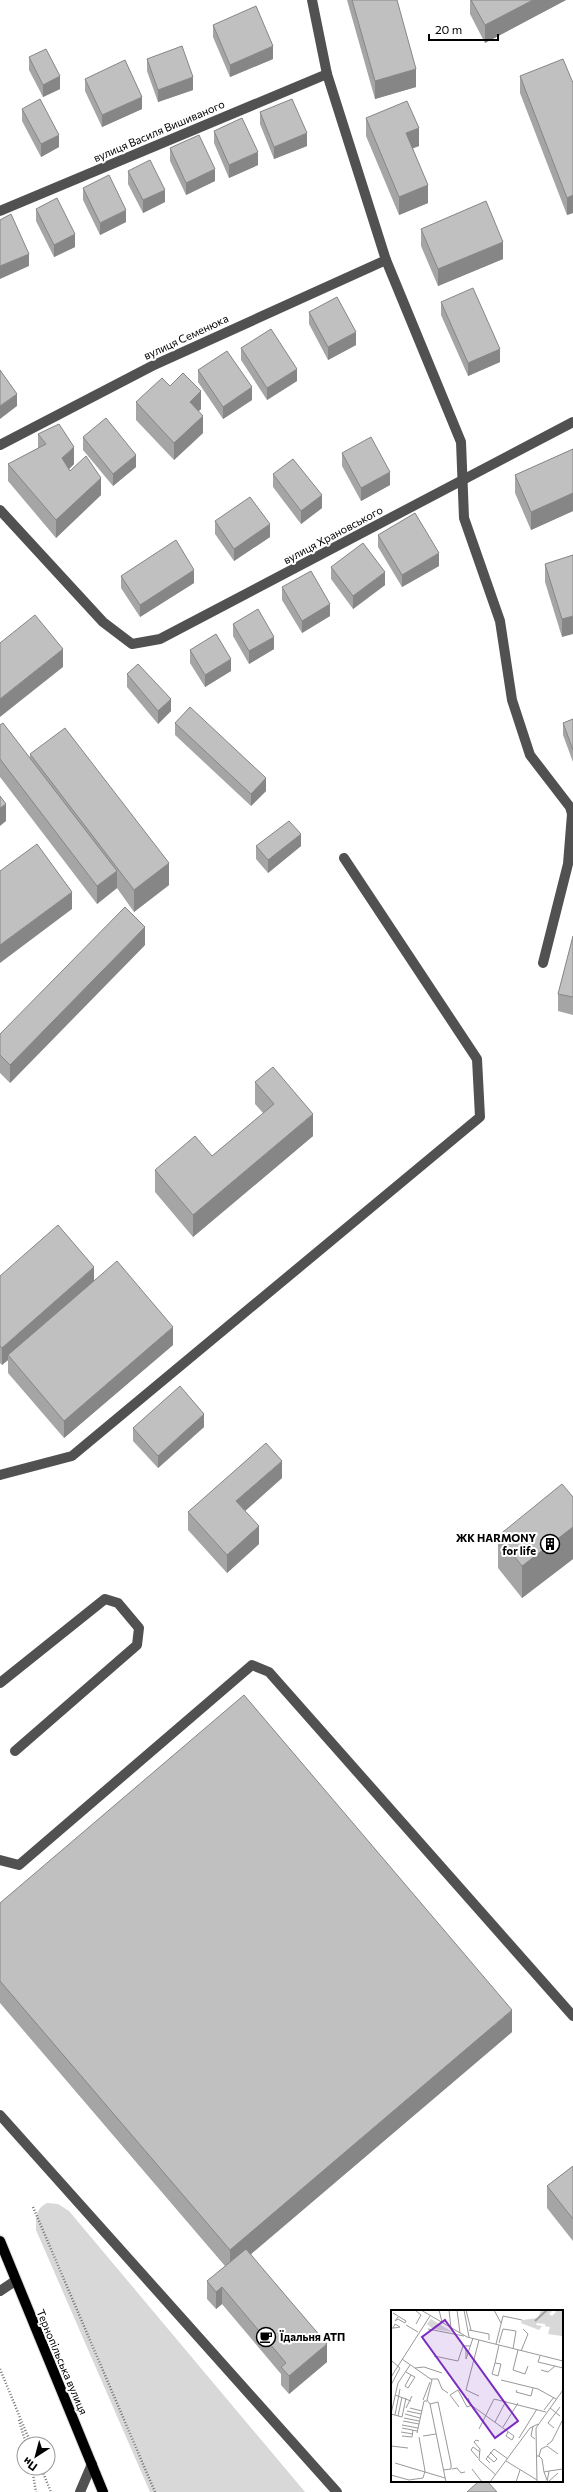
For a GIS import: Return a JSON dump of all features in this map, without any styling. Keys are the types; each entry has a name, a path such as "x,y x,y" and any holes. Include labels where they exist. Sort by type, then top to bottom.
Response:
{"main road":[{"name":"Тернопільська вулиця","path":"0,2241 15,2281 103,2492"}],"street":[{"path":"312,0 327,74 386,260 461,442 464,518 500,621 512,700 530,755 572,806 568,864 543,963"},
{"name":"вулиця Василя Вишиваного","path":"0,211 327,74"},
{"name":"вулиця Семенюка","path":"0,445 152,366 386,260"},
{"name":"вулиця Храновського","path":"0,510 104,622 132,644 160,639 573,422"},
{"path":"0,1475 72,1456 480,1117 477,1059 344,858"},
{"path":"0,1684 105,1599 118,1603 139,1628 137,1645 15,1751"},
{"path":"0,1860 19,1865 252,1666 269,1672 573,2016"},
{"path":"0,2116 336,2492"},
{"path":"0,2291 15,2281"},
{"path":"80,2492 92,2464"}],"path":[{"path":"33,2207 155,2492"},
{"path":"0,2369 28,2436"},
{"path":"16,2408 24,2436"},
{"path":"33,2476 36,2492"},
{"path":"44,2476 51,2492"}],"shaded area":[{"path":"47,2203 58,2204 69,2211 305,2492 150,2492 36,2230 36,2218 38,2211"}],"building":[{"path":"352,0 397,0 416,69 375,81"},
{"path":"471,0 533,0 485,25"},
{"path":"256,6 273,46 230,65 213,25"},
{"path":"182,46 193,77 158,90 147,59"},
{"path":"46,49 60,76 43,85 29,57"},
{"path":"563,59 573,83 573,195 567,198 520,76"},
{"path":"125,60 142,97 102,115 85,79"},
{"path":"40,99 59,135 41,144 22,109"},
{"path":"292,99 307,133 274,147 260,112"},
{"path":"407,101 419,128 406,133 428,185 399,197 366,118"},
{"path":"242,118 258,152 229,165 214,131"},
{"path":"199,135 215,169 186,183 170,148"},
{"path":"150,160 165,190 143,200 128,171"},
{"path":"109,175 126,210 100,223 83,188"},
{"path":"57,198 75,234 54,245 36,209"},
{"path":"486,201 503,242 438,269 421,229"},
{"path":"11,214 29,254 0,266 0,220"},
{"path":"473,288 500,349 468,363 441,302"},
{"path":"337,297 356,332 328,347 309,312"},
{"path":"271,329 297,369 267,388 241,348"},
{"path":"227,351 252,387 223,407 198,370"},
{"path":"0,370 17,394 0,406"},
{"path":"183,373 201,391 190,402 203,416 174,443 136,402 162,378 170,386"},
{"path":"106,418 136,455 113,474 83,437"},
{"path":"59,424 74,447 62,458 70,471 86,456 101,478 56,520 8,464 46,444 38,434"},
{"path":"371,437 390,472 361,488 342,453"},
{"path":"573,449 573,493 531,512 515,475"},
{"path":"293,459 322,495 301,511 273,474"},
{"path":"250,497 270,524 234,549 215,521"},
{"path":"415,513 439,553 402,575 378,535"},
{"path":"176,540 194,570 140,605 121,576"},
{"path":"363,543 385,572 353,596 331,567"},
{"path":"573,555 573,616 562,619 545,564"},
{"path":"311,571 330,604 302,621 282,587"},
{"path":"258,609 274,637 249,651 233,624"},
{"path":"35,615 63,649 0,699 0,643"},
{"path":"216,634 231,659 205,675 190,650"},
{"path":"138,664 171,699 158,711 127,674"},
{"path":"190,707 266,778 251,794 175,723"},
{"path":"573,719 573,750 563,723"},
{"path":"3,723 117,871 97,886 0,759 0,725"},
{"path":"65,728 169,863 134,890 30,754"},
{"path":"0,796 6,804 0,808"},
{"path":"289,821 301,834 268,860 256,846"},
{"path":"37,844 72,892 0,945 0,871"},
{"path":"125,907 145,927 10,1065 0,1055 0,1034"},
{"path":"573,936 573,997 558,994"},
{"path":"273,1067 313,1114 193,1215 155,1170 195,1136 212,1156 274,1104 255,1082"},
{"path":"58,1225 94,1267 2,1348 0,1346 0,1276"},
{"path":"117,1261 173,1327 64,1421 8,1355"},
{"path":"180,1386 204,1414 158,1456 133,1428"},
{"path":"266,1443 282,1461 236,1501 259,1526 227,1555 188,1512"},
{"path":"562,1484 573,1497 573,1527 522,1566 498,1536"},
{"path":"244,1695 512,2010 230,2250 0,1981 0,1903"},
{"path":"573,2166 573,2219 547,2186"},
{"path":"246,2249 327,2344 289,2376 281,2367 286,2363 222,2287 216,2292 207,2281"},
{"path":"478,2482 488,2482 497,2492 467,2492"}],"place":[{"name":"ЖК HARMONY for life","path":"550,1544"},
{"name":"Їдальня АТП","path":"266,2337"}]}
